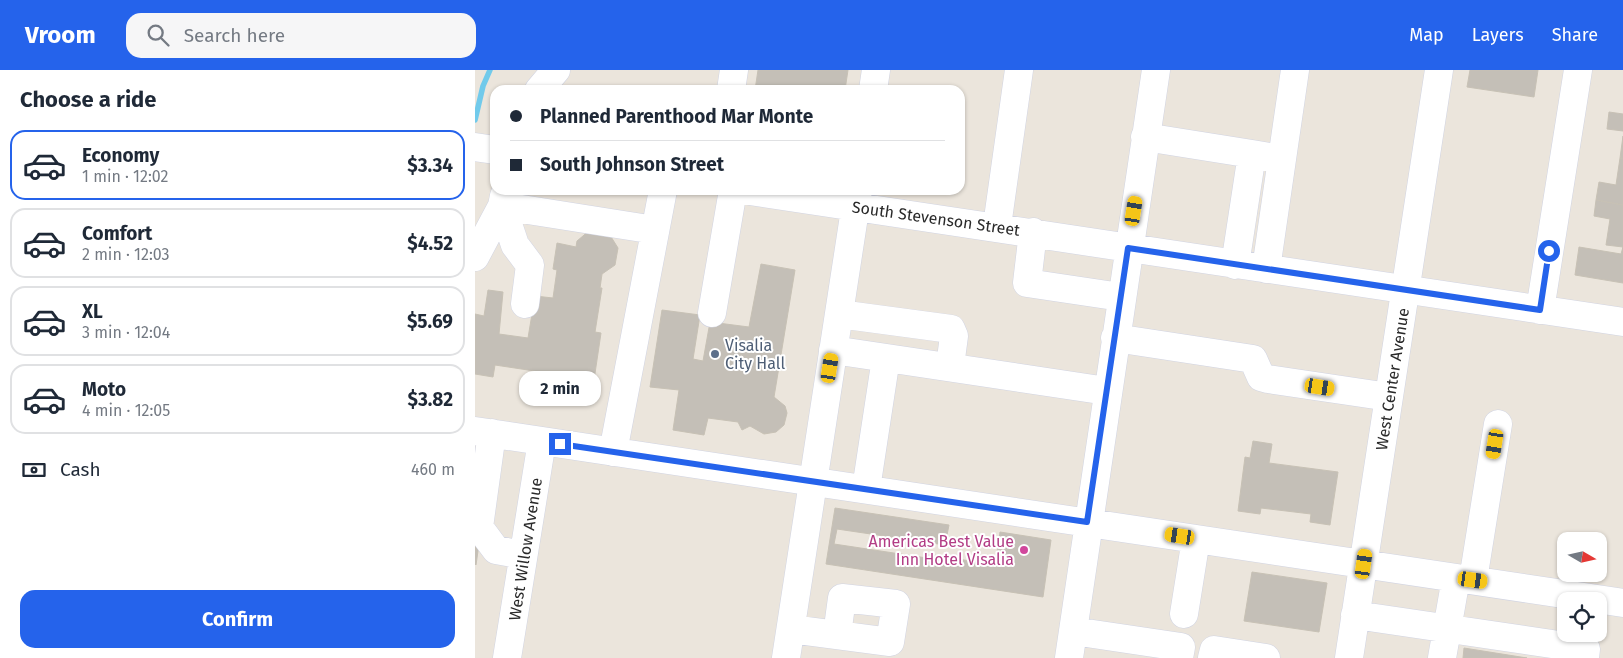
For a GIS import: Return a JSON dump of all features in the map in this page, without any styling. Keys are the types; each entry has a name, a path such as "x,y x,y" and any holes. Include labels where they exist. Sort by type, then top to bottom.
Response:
{"street":[{"path":"543,85 556,70"},
{"path":"732,85 734,70"},
{"path":"874,85 876,70"},
{"path":"997,226 1019,70"},
{"path":"1069,658 1087,522 1156,70"},
{"path":"1266,269 1295,70"},
{"name":"West Center Avenue","path":"1349,658 1439,70"},
{"path":"1540,310 1578,70"},
{"path":"1145,137 1282,159"},
{"path":"1235,265 1252,154"},
{"path":"613,452 662,195"},
{"path":"712,313 732,195"},
{"name":"South Stevenson Street","path":"814,195 856,198 997,226 1235,265 1623,322"},
{"path":"503,198 655,230"},
{"path":"475,257 503,198"},
{"path":"503,198 515,245 529,265 525,304"},
{"path":"786,658 856,198"},
{"path":"1033,232 1027,283 1121,298"},
{"path":"839,314 951,329 954,336 950,366"},
{"path":"1115,338 1253,359 1261,377 1268,379 1389,397"},
{"path":"833,350 1107,391"},
{"path":"866,489 887,358"},
{"path":"1442,658 1447,628 1464,579 1498,424"},
{"path":"523,555 496,550 479,527 484,432 1557,594"},
{"name":"West Willow Avenue","path":"507,658 542,441"},
{"path":"1184,614 1196,539"},
{"path":"1607,601 1623,603"},
{"path":"1355,616 1587,647"},
{"path":"791,629 837,635"},
{"path":"1073,631 1181,647 1179,658"},
{"path":"1213,654 1266,658"}],"building":[{"path":"758,70 848,70 846,85 756,85"},
{"path":"1470,70 1538,70 1534,97 1467,87"},
{"path":"1609,112 1623,114 1623,131 1607,129"},
{"path":"1623,136 1623,158 1620,158"},
{"path":"1620,158 1623,158 1623,205 1596,200 1599,182 1616,185"},
{"path":"1596,200 1623,205 1623,247 1606,245 1610,219 1594,216"},
{"path":"590,230 608,232 618,248 615,265 602,274 600,288 602,288 595,332 601,333 594,380 495,365 493,377 475,374 475,314 484,316 488,290 503,292 499,334 528,338 535,296 553,298 557,270 553,269 557,243 576,247 577,241"},
{"path":"1579,247 1621,254 1623,247 1623,283 1575,275"},
{"path":"761,264 795,270 774,397 785,406 787,413 784,425 776,432 764,434 750,426 742,430 738,422 708,418 704,435 673,430 679,390 650,387 662,310 700,315 693,359 703,361 710,322 749,327"},
{"path":"1253,441 1272,444 1269,463 1338,472 1330,525 1310,522 1311,514 1261,508 1260,514 1238,511 1245,457 1250,458"},
{"name":"Americas Best Value Inn Hotel Visalia","path":"835,508 949,525 945,545 837,529 834,544 927,558 927,554 995,565 1000,532 1051,540 1043,597 826,564"},
{"path":"475,536 480,537 476,565 475,564"},
{"path":"1252,572 1327,583 1319,632 1244,621"},
{"path":"1464,648 1527,658 1463,658"}],"waterway":[{"path":"475,120 483,86 490,70"}],"place":[{"name":"Visalia City Hall","path":"715,354"},
{"name":"Americas Best Value Inn Hotel Visalia","path":"1024,550"}],"route":[{"path":"560,444 1087,522 1128,248 1540,310 1549,251"}]}
